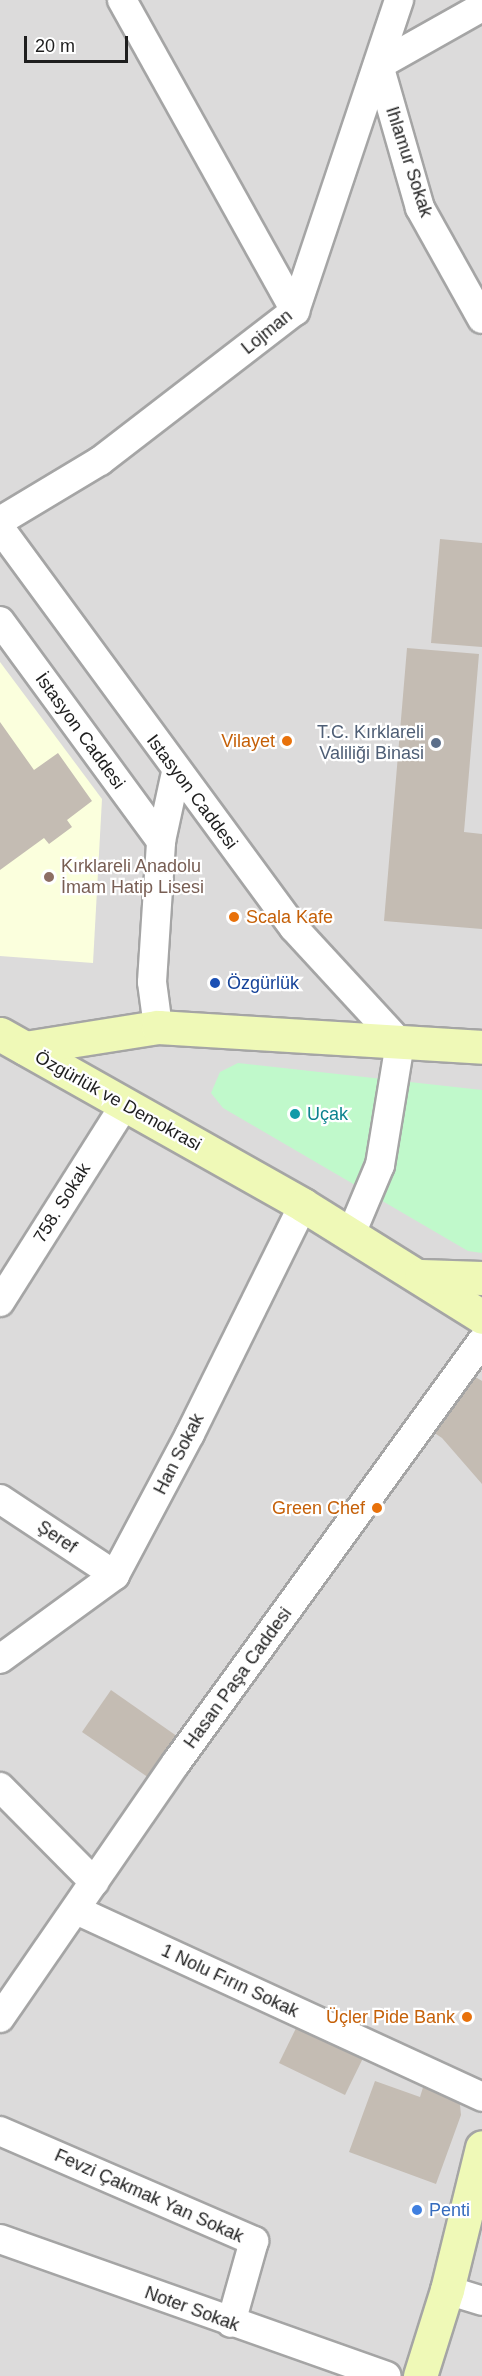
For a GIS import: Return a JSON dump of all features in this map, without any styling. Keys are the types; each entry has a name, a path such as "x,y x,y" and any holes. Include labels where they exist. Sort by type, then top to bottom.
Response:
{"street":[{"path":"122,0 295,311"},
{"name":"Lojman","path":"0,521 100,461 295,311 399,0"},
{"path":"379,65 482,7"},
{"name":"Ihlamur Sokak","path":"379,65 420,208 482,319"},
{"name":"Istasyon Caddesi","path":"0,528 176,772 294,928 400,1043"},
{"name":"İstasyon Caddesi","path":"0,621 161,841"},
{"path":"158,1027 152,982 161,841 176,772"},
{"name":"Özgürlük ve Demokrasi","path":"12,1041 158,1027 482,1047"},
{"name":"Özgürlük ve Demokrasi","path":"12,1041 303,1205 482,1317"},
{"path":"351,1234 380,1164 400,1043"},
{"name":"758. Sokak","path":"0,1302 125,1104"},
{"name":"Han Sokak","path":"0,1659 115,1575 190,1434 303,1205"},
{"path":"416,1275 482,1278"},
{"name":"Hasan Paşa Caddesi","path":"0,2018 94,1882 482,1341"},
{"name":"Şeref","path":"0,1499 115,1575"},
{"path":"0,1787 94,1882"},
{"name":"1 Nolu Fırın Sokak","path":"76,1910 482,2097"},
{"name":"Fevzi Çakmak Yan Sokak","path":"0,2131 254,2241 231,2323"},
{"path":"420,2376 447,2290 482,2147"},
{"name":"Noter Sokak","path":"0,2239 231,2323 386,2376"},
{"path":"447,2290 482,2301"}],"shaded area":[{"path":"0,0 482,0 482,2376 0,2376"},
{"name":"Kırklareli Anadolu İmam Hatip Lisesi","path":"0,662 102,799 93,963 0,956"}],"green space":[{"path":"238,1063 482,1090 482,1253 468,1251 223,1108 211,1093 220,1072"}],"building":[{"path":"440,539 482,543 482,647 431,643"},
{"name":"T.C. Kırklareli Valiliği Binasi","path":"407,648 479,654 464,832 482,834 482,929 384,921"},
{"path":"0,722 34,770 58,753 92,801 67,820 72,827 49,844 44,838 0,870"},
{"path":"469,1373 482,1381 482,1484 442,1438 430,1430"},
{"path":"111,1690 181,1739 152,1780 82,1732"},
{"path":"299,2022 365,2054 345,2095 279,2063"},
{"path":"375,2081 420,2097 425,2081 459,2094 461,2115 436,2184 349,2152"}],"place":[{"name":"Vilayet","path":"287,741"},
{"name":"T.C. Kırklareli Valiliği Binasi","path":"436,743"},
{"name":"Kırklareli Anadolu İmam Hatip Lisesi","path":"49,877"},
{"name":"Scala Kafe","path":"234,917"},
{"name":"Özgürlük","path":"215,983"},
{"name":"Uçak","path":"295,1114"},
{"name":"Green Chef","path":"377,1508"},
{"name":"Üçler Pide Bank","path":"467,2017"},
{"name":"Penti","path":"417,2210"}]}
